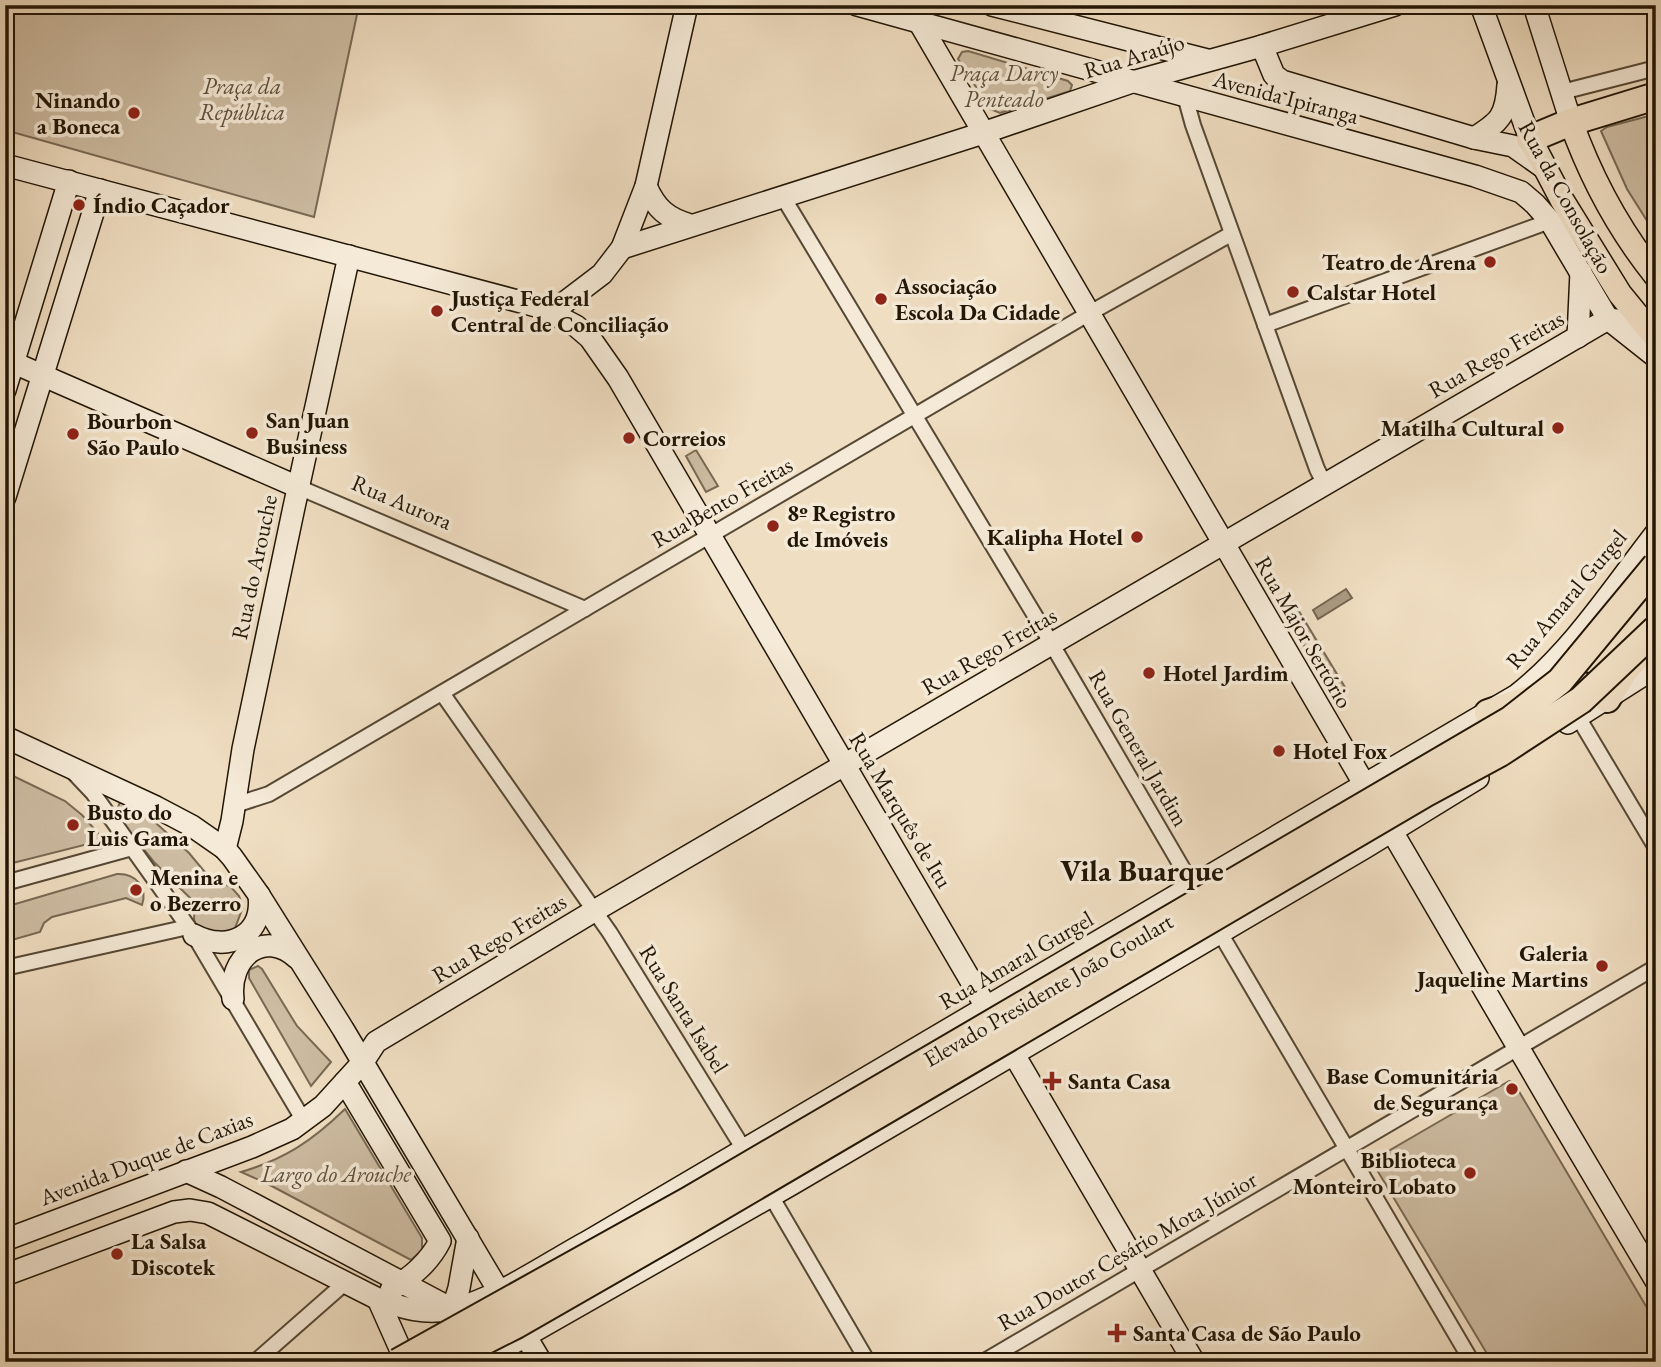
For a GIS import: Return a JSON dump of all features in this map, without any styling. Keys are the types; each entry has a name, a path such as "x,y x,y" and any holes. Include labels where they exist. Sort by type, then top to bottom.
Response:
{"highway":[{"path":"1530,139 1571,122 1656,96"},
{"name":"Elevado Presidente João Goulart","path":"398,1362 700,1193 1510,720 1560,681 1656,565"},
{"path":"1488,713 1530,700 1574,673 1633,619 1656,589"},
{"name":"Elevado Presidente João Goulart","path":"443,1362 516,1325 685,1228 1414,800 1589,705 1656,629"},
{"path":"1589,705 1656,637"},
{"path":"1589,705 1656,654"}],"main road":[{"name":"Rua da Consolação","path":"1571,122 1582,153 1619,225 1656,276"},
{"name":"Rua da Consolação","path":"1530,139 1562,200 1620,294 1651,328"}],"street":[{"path":"5,165 540,307 556,309 602,274 622,248 646,186 687,5"},
{"name":"Avenida Ipiranga","path":"857,5 917,14 1132,82 1506,186 1521,192 1535,204"},
{"name":"Avenida Ipiranga","path":"992,5 1201,63"},
{"name":"Rua Araújo","path":"622,248 983,133 1132,82 1395,5"},
{"name":"Rua da Consolação","path":"1481,5 1530,139"},
{"name":"Rua da Consolação","path":"1534,5 1571,122"},
{"name":"Rua Major Sertório","path":"917,14 983,133 1390,832 1656,1281"},
{"name":"Avenida Ipiranga","path":"1262,46 1274,75 1282,81 1474,138 1513,146 1547,170"},
{"path":"1201,63 1184,78 1185,96 1193,125 1325,485"},
{"path":"1562,92 1656,68"},
{"path":"1474,138 1490,128 1506,108 1508,82"},
{"path":"5,390 9,361 44,265 69,181"},
{"path":"646,186 660,211 671,219 691,225"},
{"path":"5,497 100,190"},
{"name":"Rua General Jardim","path":"783,197 1052,645 1472,1362"},
{"name":"Rua da Consolação","path":"1535,204 1550,221 1608,319 1656,357"},
{"path":"1265,325 1550,221"},
{"name":"Rua Bento Freitas","path":"235,805 269,794 1088,314 1231,234"},
{"name":"Rua do Arouche","path":"225,849 235,805 243,748 349,256"},
{"path":"44,265 75,273"},
{"path":"1578,337 1581,272"},
{"name":"Rua Marquês de Itu","path":"540,307 576,326 590,338 607,360 1194,1362"},
{"path":"1608,319 1651,328"},
{"name":"Rua Rego Freitas","path":"363,1062 376,1042 594,911 1608,319"},
{"name":"Rua Aurora","path":"9,361 585,608"},
{"name":"Rua Amaral Gurgel","path":"500,1290 1194,887 1517,695 1543,673 1576,635 1656,533"},
{"path":"480,1362 771,1196 1390,832 1589,705 1656,667"},
{"name":"Rua Santa Isabel","path":"442,693 594,911 744,1149 868,1362"},
{"path":"1589,705 1656,849"},
{"path":"5,737 156,807 192,826 225,849 259,895 363,1062 541,1362"},
{"path":"70,768 93,793 191,931 304,1121 323,1106 363,1062"},
{"path":"5,883 132,848"},
{"path":"5,968 191,931 205,941 222,943 243,936 257,918 259,895"},
{"path":"233,999 235,970 254,950 282,948 301,962"},
{"name":"Rua Doutor Cesário Mota Júnior","path":"983,1362 1656,967"},
{"path":"345,1082 429,1218 440,1241 434,1254 418,1270 378,1299"},
{"name":"Avenida Duque de Caxias","path":"5,1240 252,1147 304,1121"},
{"path":"184,1210 186,1171 221,1186 401,1284 453,1309"},
{"path":"5,1275 184,1210 208,1213 378,1299 414,1310 453,1309 500,1290"},
{"path":"63,1218 109,1236"},
{"path":"431,1362 453,1309 468,1238"},
{"path":"255,1362 346,1282"},
{"path":"378,1299 406,1362"}],"green space":[{"name":"Praça da República","path":"5,5 359,5 314,217 5,130"},
{"name":"Praça Darcy Penteado","path":"968,51 1068,81 1072,85 1070,91 1000,113 990,109 958,59 962,52"},
{"path":"1656,114 1656,235 1627,189 1601,131"},
{"path":"696,450 718,486 706,492 686,456"},
{"path":"1297,608 1346,689 1334,696 1285,614"},
{"path":"5,772 65,801 82,815 104,840 5,865"},
{"path":"121,800 147,815 189,853 209,877 231,887 239,896 243,907 235,928 224,933 197,929 194,919 195,903 154,862 115,814"},
{"path":"117,874 129,876 138,882 143,892 142,905 126,898 52,917 44,923 40,932 5,942 5,907"},
{"path":"258,966 297,1026 331,1062 311,1086 249,978 249,970"},
{"path":"1509,1081 1514,1083 1656,1323 1656,1348 1632,1362 1492,1362 1374,1165 1373,1160"},
{"name":"Largo do Arouche","path":"345,1109 422,1238 422,1250 411,1260 241,1172 297,1148"}],"shaded area":[{"path":"1346,589 1352,598 1318,619 1313,610"}],"place":[{"name":"Ninando a Boneca","path":"134,113"},
{"name":"Índio Caçador","path":"79,205"},
{"name":"Teatro de Arena","path":"1490,262"},
{"name":"Calstar Hotel","path":"1293,292"},
{"name":"Associação Escola Da Cidade","path":"881,299"},
{"name":"Justiça Federal Central de Conciliação","path":"437,311"},
{"name":"Matilha Cultural","path":"1558,428"},
{"name":"San Juan Business","path":"252,433"},
{"name":"Bourbon São Paulo","path":"73,434"},
{"name":"Correios","path":"629,438"},
{"name":"8º Registro de Imóveis","path":"773,526"},
{"name":"Kalipha Hotel","path":"1137,537"},
{"name":"Hotel Jardim","path":"1149,673"},
{"name":"Hotel Fox","path":"1279,751"},
{"name":"Busto do Luis Gama","path":"73,825"},
{"name":"Menina e o Bezerro","path":"136,890"},
{"name":"Galeria Jaqueline Martins","path":"1602,966"},
{"name":"Santa Casa","path":"1052,1081"},
{"name":"Base Comunitária de Segurança","path":"1512,1089"},
{"name":"Biblioteca Monteiro Lobato","path":"1470,1173"},
{"name":"La Salsa Discotek","path":"117,1254"},
{"name":"Santa Casa de São Paulo","path":"1117,1333"}],"district":[{"name":"Vila Buarque","path":"1142,870"}]}
